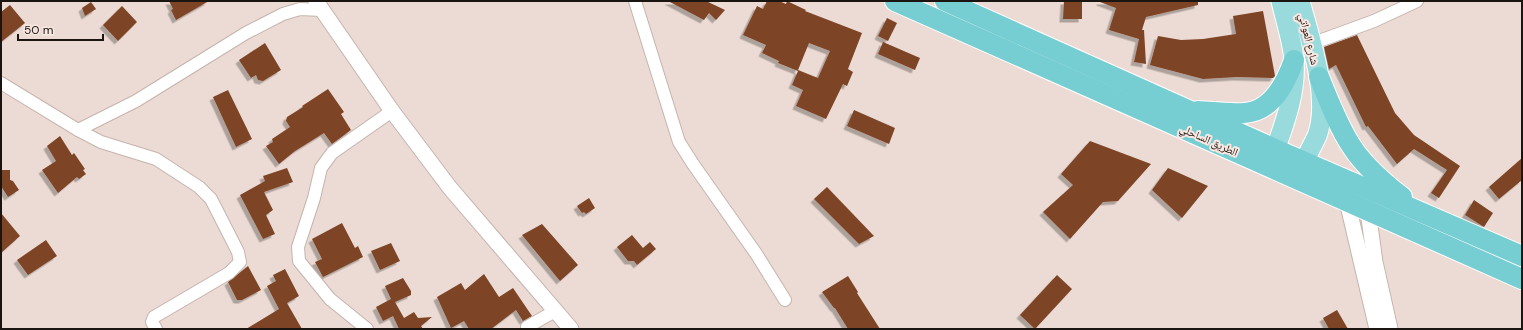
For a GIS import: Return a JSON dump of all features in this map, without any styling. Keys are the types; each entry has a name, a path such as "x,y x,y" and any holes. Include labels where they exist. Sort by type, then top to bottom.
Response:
{"highway":[{"name":"الطريق الساحلي","path":"895,1 1300,170 1424,214 1519,252"},
{"name":"الطريق الساحلي","path":"945,1 1188,111 1272,158"},
{"path":"1188,111 1246,113 1259,110 1270,103 1278,93 1290,72 1294,60"},
{"path":"1319,77 1352,148 1370,170 1390,188 1424,214"},
{"name":"الطريق الساحلي","path":"1300,170 1347,201 1522,279"}],"main road":[{"path":"1272,158 1285,119 1294,84 1294,60 1281,1"},
{"name":"شارع العواتي","path":"1300,1 1319,77 1321,113 1319,130 1300,170"}],"street":[{"path":"635,1 679,142 757,255 785,300"},
{"path":"1311,44 1374,21 1417,1"},
{"path":"78,130 136,101 246,33 283,14 319,6 392,111 450,188 571,329"},
{"path":"1,83 78,130 101,142 156,159 199,187 211,199 238,252 240,262 230,273 154,317 152,322 156,329"},
{"path":"368,329 330,299 299,261 298,247 314,198 321,168 325,161 332,153 392,111"},
{"path":"1347,201 1377,329"},
{"path":"1368,211 1375,262 1390,329"},
{"path":"527,329 527,327 555,311"}],"building":[{"path":"169,1 209,1 176,20 171,10 173,9"},
{"path":"668,1 706,1 725,10 716,20 709,13 704,20"},
{"path":"767,1 779,1 786,4 787,1 806,10 805,11 862,33 848,69 853,72 847,86 843,84 826,119 796,106 803,90 792,85 798,71 778,63 779,61 762,53 766,45 743,35 757,6 763,9","holes":["809,43 830,51 818,78 798,70"]},
{"path":"1064,1 1082,1 1082,19 1063,19"},
{"path":"1100,1 1198,1 1198,5 1146,17 1142,30 1144,30 1146,64 1134,62 1139,39 1109,30 1116,8"},
{"path":"91,2 96,9 85,16 82,8"},
{"path":"10,5 25,23 1,42 1,12"},
{"path":"122,6 137,22 118,41 103,25"},
{"path":"1263,11 1275,76 1273,78 1237,77 1203,79 1150,65 1158,36 1181,40 1203,39 1236,34 1233,16"},
{"path":"887,18 897,23 888,41 878,36"},
{"path":"1357,35 1395,113 1414,135 1460,166 1439,198 1431,193 1447,170 1414,149 1397,164 1368,126 1366,127 1336,65 1329,69 1324,47"},
{"path":"883,42 920,58 915,70 878,54"},
{"path":"265,43 281,70 263,81 258,80 256,75 251,78 239,60"},
{"path":"328,89 344,112 341,114 351,130 332,144 324,133 295,151 279,164 266,146 273,142 272,139 290,127 286,121 287,117"},
{"path":"228,90 252,139 236,147 213,97"},
{"path":"854,110 895,128 889,144 847,126"},
{"path":"60,136 72,155 74,153 85,169 83,170 86,174 79,179 77,177 58,193 42,170 56,161 47,146"},
{"path":"1090,141 1151,164 1118,201 1103,202 1070,239 1043,212 1073,185 1061,174"},
{"path":"1522,158 1522,180 1499,199 1489,187"},
{"path":"287,168 293,182 264,192 273,210 266,215 275,234 263,239 240,195 265,181 263,176"},
{"path":"1168,168 1208,186 1182,218 1152,190"},
{"path":"1,170 10,170 10,180 13,181 19,190 8,197 1,186"},
{"path":"827,187 874,236 859,244 814,199"},
{"path":"589,198 595,208 586,214 584,212 582,213 577,206"},
{"path":"1474,200 1493,213 1484,227 1465,215"},
{"path":"1,213 20,236 1,253"},
{"path":"342,223 355,248 358,246 363,257 323,277 315,262 322,259 312,239"},
{"path":"542,224 578,265 560,281 522,235"},
{"path":"632,235 643,248 650,242 656,249 637,265 634,261 628,261 617,247"},
{"path":"46,240 57,256 28,275 17,260"},
{"path":"391,243 400,261 380,270 371,251"},
{"path":"248,266 261,290 242,300 237,300 228,282"},
{"path":"285,269 299,296 287,303 302,329 246,329 279,309 267,286 276,281 273,275"},
{"path":"484,274 499,297 513,288 532,316 523,321 516,310 491,329 469,329 464,321 451,328 437,297 461,283 465,290"},
{"path":"1057,275 1072,289 1035,329 1020,315"},
{"path":"848,276 880,329 848,329 835,308 822,292"},
{"path":"403,278 411,291 411,295 395,302 404,318 414,312 418,318 432,317 421,326 423,329 399,329 393,316 383,321 376,307 391,299 385,286"},
{"path":"1337,310 1348,329 1329,329 1323,318"}]}
